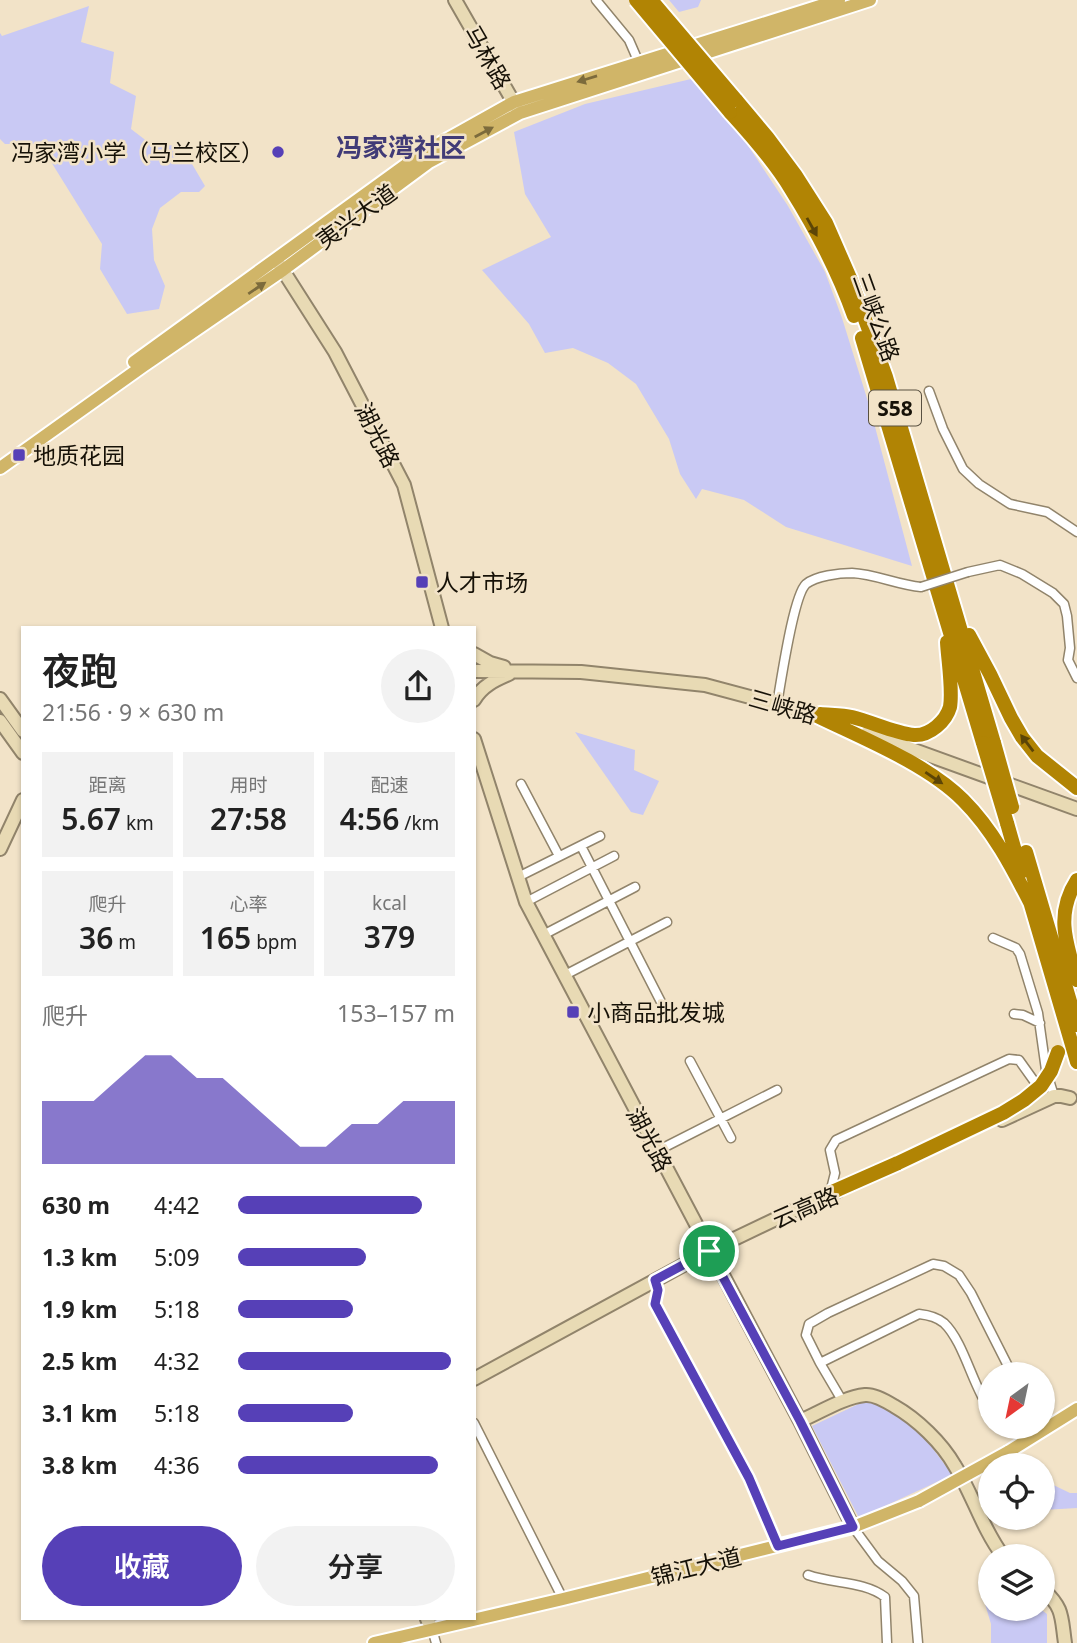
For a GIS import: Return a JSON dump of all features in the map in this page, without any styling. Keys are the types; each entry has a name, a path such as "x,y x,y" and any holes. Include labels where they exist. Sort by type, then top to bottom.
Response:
{"highway":[{"name":"三峡公路","path":"636,0 733,106"},
{"name":"三峡公路","path":"651,0 733,106 790,187 832,262 871,366 951,612 1012,822"},
{"path":"808,712 849,716 916,735 934,729 944,719 951,698 951,612"},
{"path":"951,612 990,674 1022,737 1037,756 1077,788"},
{"path":"808,712 894,753 952,790 995,840 1031,904"},
{"name":"S58","path":"1012,822 1031,904 1077,1062"},
{"name":"S58","path":"1012,822 1077,1025"},
{"path":"1077,880 1069,894 1064,918 1066,944 1077,979"},
{"path":"831,1193 1003,1113 1041,1086 1051,1071 1061,1037 1058,1001"}],"main road":[{"name":"马林路","path":"455,0 517,108"},
{"name":"夷兴大道","path":"0,459 429,162 517,108 639,63 839,0"},
{"name":"夷兴大道","path":"517,108 870,0"},
{"name":"夷兴大道","path":"0,468 279,265"},
{"name":"湖光路","path":"279,265 335,352 404,485 440,626"},
{"path":"436,606 450,626"},
{"path":"476,655 490,663 518,671"},
{"name":"三峡路","path":"476,671 581,672 705,685 808,712 1077,809"},
{"path":"476,697 495,680 518,671"},
{"path":"0,699 21,729"},
{"path":"0,721 21,750"},
{"name":"湖光路","path":"476,753 526,902 800,1421 853,1527"},
{"path":"0,849 21,804"},
{"path":"1054,1096 1070,1098"},
{"name":"云高路","path":"476,1378 709,1251 831,1193 849,1189 1054,1096"},
{"path":"800,1421 867,1394 886,1401 936,1440 955,1465 993,1544"},
{"name":"锦江大道","path":"476,1615 564,1599 853,1527 919,1501 1008,1452 1077,1409"},
{"path":"1055,1602 1062,1614 1065,1643"},
{"name":"锦江大道","path":"374,1643 429,1624 451,1620"}],"street":[{"path":"596,0 629,40 639,63"},
{"path":"929,391 943,429 963,468 979,484 1010,504 1047,512 1077,532"},
{"path":"777,704 793,617 800,594 806,584 830,574 855,573 920,587 1000,565 1022,574 1053,593 1064,604 1070,648 1068,660 1077,678"},
{"path":"521,784 559,856"},
{"path":"518,877 600,836"},
{"path":"581,846 662,1004"},
{"path":"526,902 614,856"},
{"path":"543,935 635,887"},
{"path":"565,975 667,922"},
{"path":"993,938 1018,950 1038,1013 1046,1070 1054,1096"},
{"path":"1014,1014 1040,1023"},
{"path":"831,1193 835,1173 830,1150 836,1140 1009,1059 1019,1060 1034,1081"},
{"path":"690,1060 731,1138"},
{"path":"657,1151 777,1090"},
{"path":"843,1402 806,1335 809,1325 828,1313 933,1264 944,1266 958,1275 971,1293 1006,1362"},
{"path":"655,1280 658,1290 655,1304 749,1478 778,1546"},
{"path":"820,1363 919,1314 928,1315 943,1322 953,1335 978,1386"},
{"path":"476,1427 564,1599"},
{"path":"853,1527 878,1561 902,1581 914,1596 918,1643"},
{"path":"808,1575 877,1591 885,1597 887,1643"},
{"path":"429,1624 436,1643"}],"shaded area":[{"path":"669,0 701,0 698,7 679,12"},
{"path":"89,6 81,42 114,52 110,83 136,96 131,129 148,142 182,147 205,186 199,192 181,192 160,208 152,229 154,260 165,286 159,309 127,314 100,269 102,244 40,144 5,144 0,139 0,33 2,36"},
{"path":"691,79 747,144 788,206 825,272 870,408 912,566 786,527 744,500 702,489 696,499 680,474 669,439 636,384 608,363 573,348 545,353 529,324 482,270 551,237 525,194 514,132 585,104"},
{"path":"575,732 635,750 634,770 659,781 643,815 631,812"},
{"path":"869,1399 895,1411 914,1427 952,1475 859,1518 812,1426"},
{"path":"1055,1486 1070,1493 1077,1493 1077,1508 1055,1509"},
{"path":"990,1621 1047,1621 1047,1643 991,1643"}],"place":[{"name":"冯家湾小学（马兰校区）","path":"278,152"},
{"name":"地质花园","path":"19,455"},
{"name":"人才市场","path":"422,582"},
{"name":"小商品批发城","path":"573,1012"}],"district":[{"name":"冯家湾社区","path":"401,147"}],"route":[{"path":"709,1251 800,1421 853,1527 778,1546 749,1478 655,1304 658,1290 655,1280 709,1251"}]}
